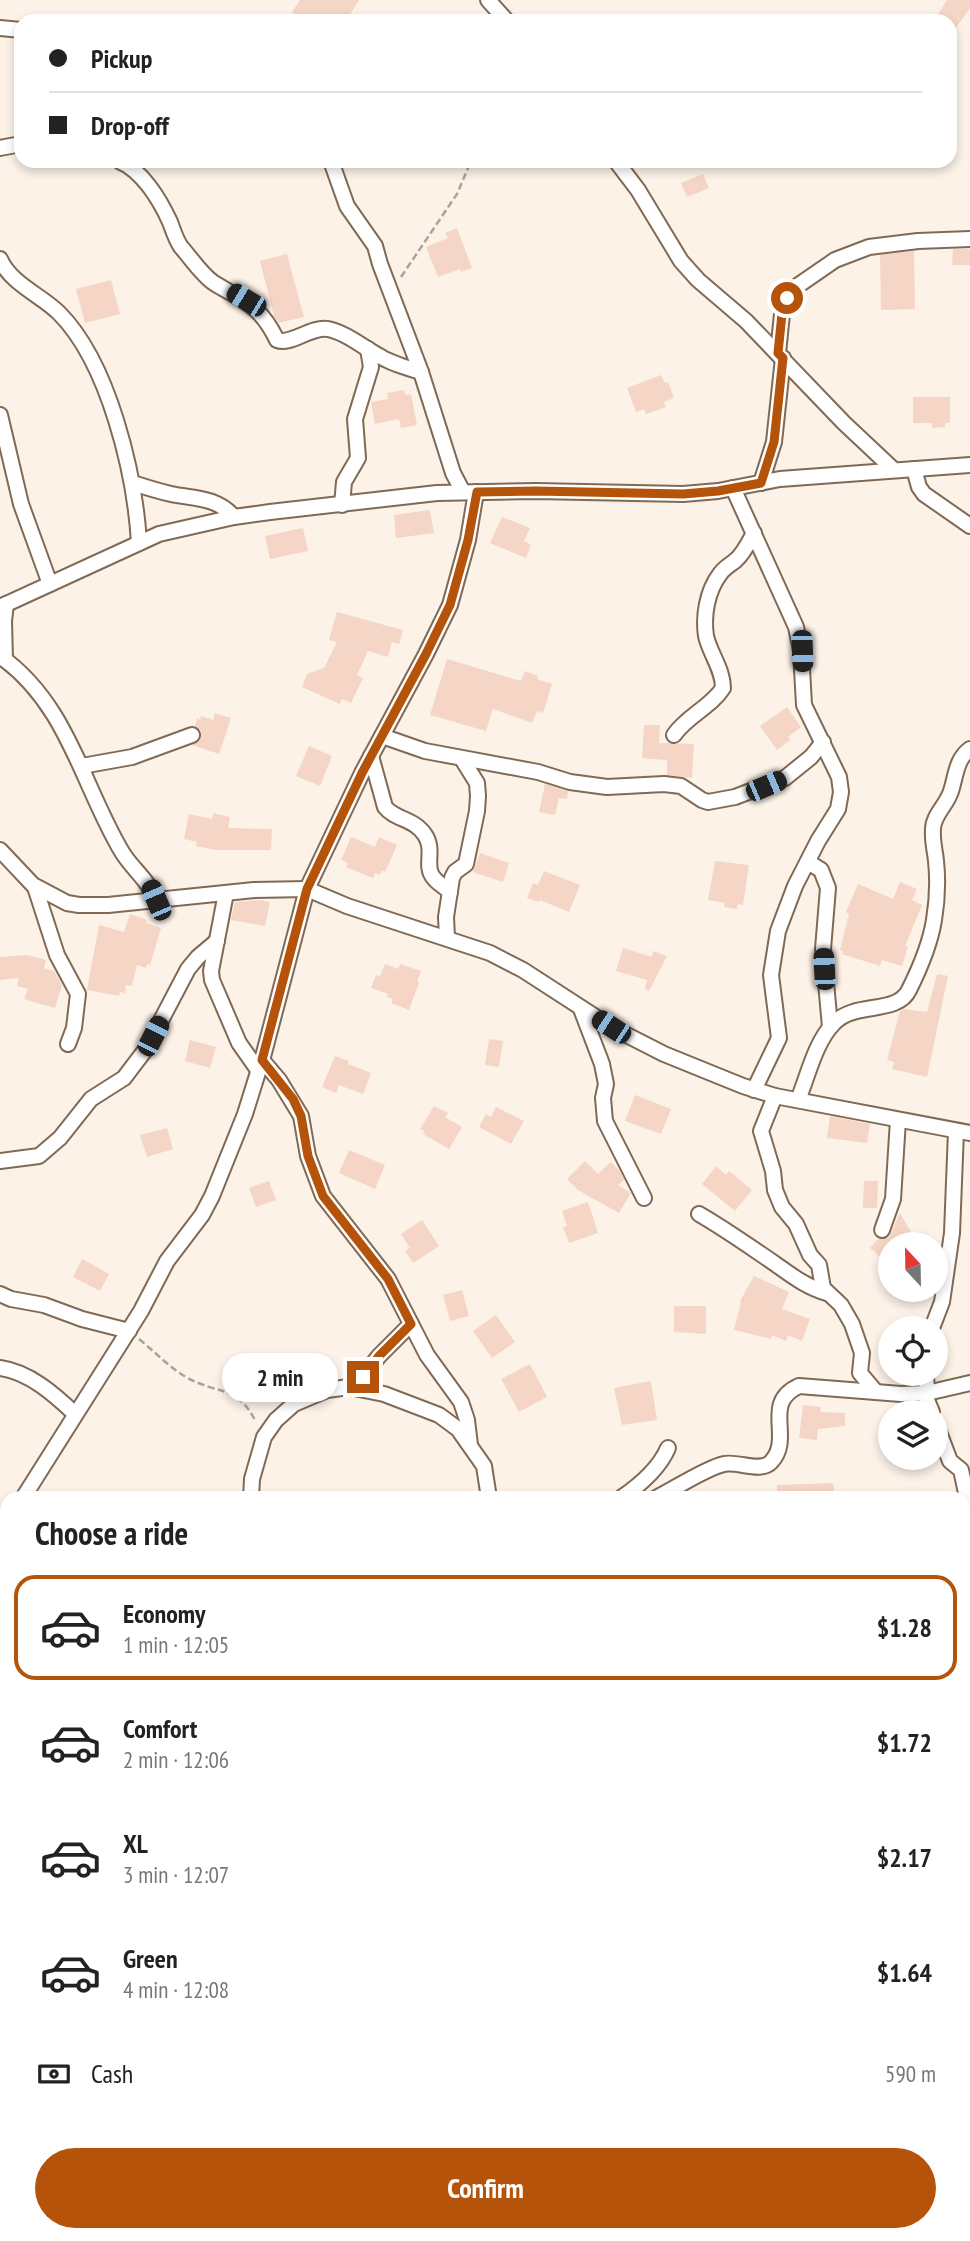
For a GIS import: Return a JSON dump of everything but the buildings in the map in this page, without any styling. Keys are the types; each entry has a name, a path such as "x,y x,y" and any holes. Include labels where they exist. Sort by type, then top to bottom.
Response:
{"street":[{"path":"488,0 501,14"},
{"path":"130,168 141,175 164,211 177,241 205,275 256,309 277,340 285,342 311,331 327,329 389,361 422,372"},
{"path":"27,1491 129,1331 167,1261 202,1215 212,1196 245,1114 307,889 371,756 450,605 468,540 470,492 453,473 422,372 375,246 347,206 333,168"},
{"path":"621,168 638,190 681,261 711,293 746,321 844,423 894,470"},
{"path":"761,483 774,442 782,314 793,289 835,260 869,247 918,241 970,239"},
{"path":"0,259 8,273 60,313 86,350 113,414 132,483 139,543"},
{"path":"342,505 344,482 358,458 355,419 371,367 368,349"},
{"path":"0,415 21,504 50,584"},
{"path":"156,900 149,884 122,853 82,766 52,711 31,681 2,658 2,605 159,534 233,517 302,507 342,505 437,493 536,491 683,494 761,483 970,465"},
{"path":"914,469 924,494 970,526"},
{"path":"132,483 165,493 214,501 233,517"},
{"path":"733,488 796,627 802,651 804,705 839,777 840,800 838,809 808,862 778,931 771,975 779,1038 754,1090"},
{"path":"674,735 688,719 718,696 723,688 707,641 707,608 711,589 719,575 738,558 754,533"},
{"path":"82,766 132,757 192,736"},
{"path":"382,736 425,751 538,772 570,782 607,787 664,784 681,786 702,800 718,801 785,778 811,757 823,742"},
{"path":"798,1100 817,1051 835,1021 857,1010 894,1004 903,1000 909,991 923,960 934,919 937,864 933,828 936,817 950,795 960,759 970,748"},
{"path":"371,756 385,807 417,824 427,837 432,854 430,870 433,877 450,892"},
{"path":"447,938 450,892 455,872 466,864 477,811 477,783 461,759"},
{"path":"0,850 35,887 68,903 79,905 307,889 347,906 490,953 523,970 611,1027 664,1054 754,1090 963,1132 943,1302 937,1316"},
{"path":"808,862 821,870 828,888 823,949 830,1027"},
{"path":"35,887 57,955 78,994 74,1028 68,1044"},
{"path":"226,893 211,971 212,980 239,1042 286,1090 301,1116 308,1156 323,1196 388,1279 427,1355 461,1402 467,1420 470,1445"},
{"path":"0,1161 39,1156 60,1138 91,1099 124,1078 146,1049 188,969 217,941"},
{"path":"580,1008 602,1064 606,1084 604,1121 644,1198"},
{"path":"775,1096 761,1130 773,1171 775,1190 782,1206 796,1224 810,1255 819,1265 821,1284 841,1305 852,1324 862,1353 859,1373 876,1392"},
{"path":"882,1230 893,1199 898,1120"},
{"path":"699,1214 795,1278 813,1289 827,1293"},
{"path":"0,1294 129,1331"},
{"path":"354,1388 379,1356 411,1324"},
{"path":"0,1368 16,1370 28,1377 75,1414"},
{"path":"670,1491 725,1464 768,1464 779,1448 779,1410 782,1399 788,1391 799,1386 926,1393 970,1383"},
{"path":"926,1386 928,1400"},
{"path":"251,1491 252,1479 264,1437 276,1420 294,1405 327,1390 354,1388 384,1394 439,1415 458,1429 485,1466 488,1491"},
{"path":"631,1491 658,1465 668,1448"},
{"path":"948,1456 961,1470 966,1491"}],"path":[{"path":"391,293 457,194 468,168"},
{"path":"129,1331 173,1369 201,1384 236,1395 254,1417 264,1437"}],"route":[{"path":"363,1377 379,1356 411,1324 388,1279 323,1196 308,1156 301,1116 293,1099 262,1060 307,889 362,773 450,605 468,540 477,492 683,494 761,483 777,426 783,358 778,353 782,314 787,298"}]}
